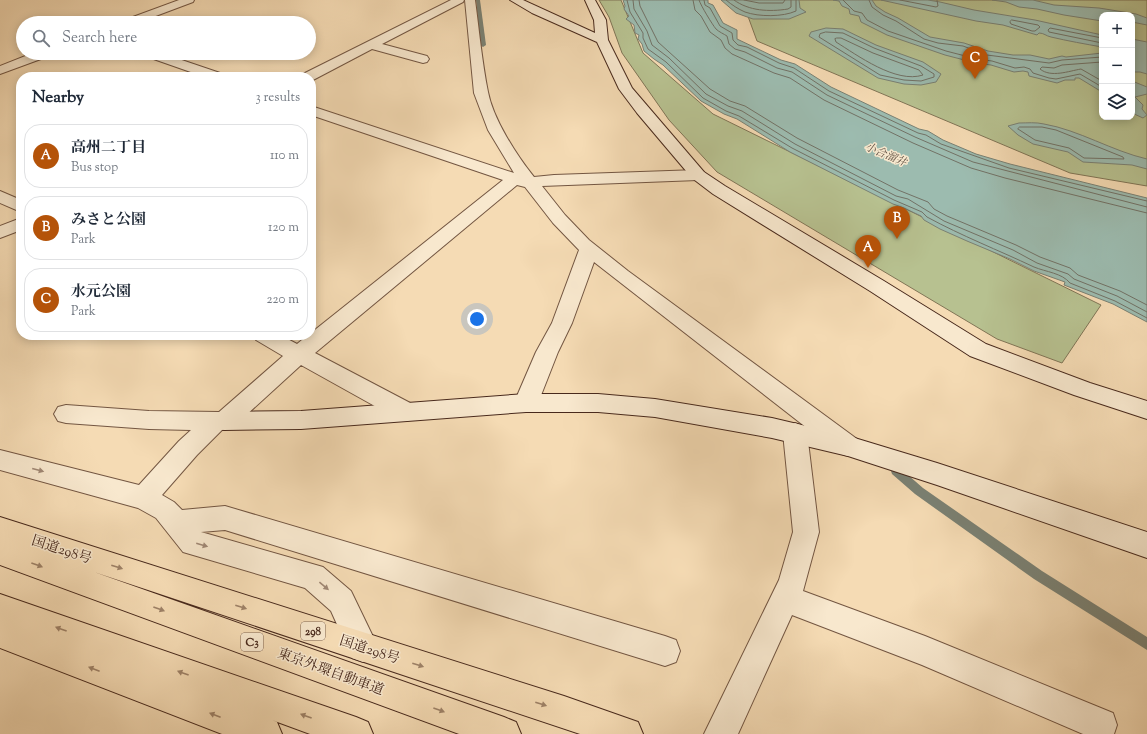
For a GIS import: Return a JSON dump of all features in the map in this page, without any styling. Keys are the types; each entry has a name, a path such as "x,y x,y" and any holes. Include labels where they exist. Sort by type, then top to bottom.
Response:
{"highway":[{"name":"国道298号","path":"0,529 564,712 626,734"},
{"name":"東京外環自動車道","path":"0,552 504,734"},
{"path":"0,608 356,734"},
{"path":"0,633 265,734"}],"street":[{"path":"145,16 189,0"},
{"path":"316,73 459,0"},
{"path":"470,0 481,93 498,135 524,182 589,249 660,305 848,446"},
{"path":"515,0 536,11 602,40"},
{"path":"590,0 600,20 602,40 626,89 642,110 698,175 719,190 877,286 978,350 1082,389 1147,410"},
{"path":"372,45 423,59"},
{"path":"0,70 26,60"},
{"path":"169,60 204,72"},
{"path":"316,112 524,182 698,175"},
{"path":"144,498 188,448 299,354 524,182"},
{"path":"0,196 16,205"},
{"path":"0,234 16,226"},
{"path":"526,403 547,352 562,323 589,249"},
{"path":"272,340 406,412"},
{"path":"66,414 149,420 220,421 301,420 526,403 598,403 655,408 795,433 848,446 937,474 1147,545"},
{"path":"721,734 792,583 806,532 795,433"},
{"path":"0,460 144,498 165,510 194,543 313,577 341,601 363,647"},
{"path":"176,523 225,518 665,651"},
{"path":"784,598 925,651 1101,725"}],"green space":[{"path":"599,0 621,0 643,53 713,114 1101,305 1062,363 997,339 717,172 669,120 622,53 609,17"},
{"path":"742,0 1147,0 1147,186 1070,173 757,41"}],"water":[{"name":"小合溜井","path":"623,0 708,0 708,3 713,5 723,23 737,30 737,39 781,60 795,64 831,87 919,129 928,131 943,140 976,154 1010,164 1147,198 1147,322 1113,304 1064,285 1065,282 1034,271 940,229 924,220 921,216 893,204 790,152 737,119 724,114 701,101 663,65 644,51 642,44 638,39 639,35 635,33 634,25 626,19 629,16 624,9 625,6"},
{"path":"721,0 799,0 800,8 806,12 789,19 753,19 736,13"},
{"path":"833,0 872,0 876,6 885,12 930,37 964,43 988,51 1013,55 1030,55 1049,59 1062,56 1066,57 1099,53 1099,90 1079,78 1057,83 1029,76 1028,72 1014,72 991,65 976,63 945,55 887,35 861,22 859,16 850,14 849,9 842,6 839,1"},
{"path":"881,0 928,0 974,10 1035,20 1099,34 1099,46 1049,37 1041,33 1037,35 1003,25 976,21"},
{"path":"992,0 1033,0 1054,5 1099,8 1124,12 1099,12 1099,21 1019,7 1006,2"},
{"path":"1135,14 1147,18 1147,25 1135,23"},
{"path":"826,28 843,29 876,45 923,62 941,74 936,82 921,85 904,84 878,78 809,36 811,32"},
{"path":"1135,40 1147,42 1147,74 1135,72"},
{"path":"1135,82 1147,87 1147,94 1135,97"},
{"path":"1135,97 1143,105 1142,109 1147,115 1143,118 1135,114"},
{"path":"1019,123 1041,123 1070,131 1121,151 1147,159 1147,169 1132,165 1083,162 1068,152 1033,144 1018,135 1008,126"}],"waterway":[{"path":"478,0 483,45"},
{"path":"896,471 919,491 1038,575 1147,644"}],"place":[{"name":"水元公園","path":"975,79"},
{"name":"みさと公園","path":"897,239"},
{"name":"高州二丁目","path":"868,268"}]}
